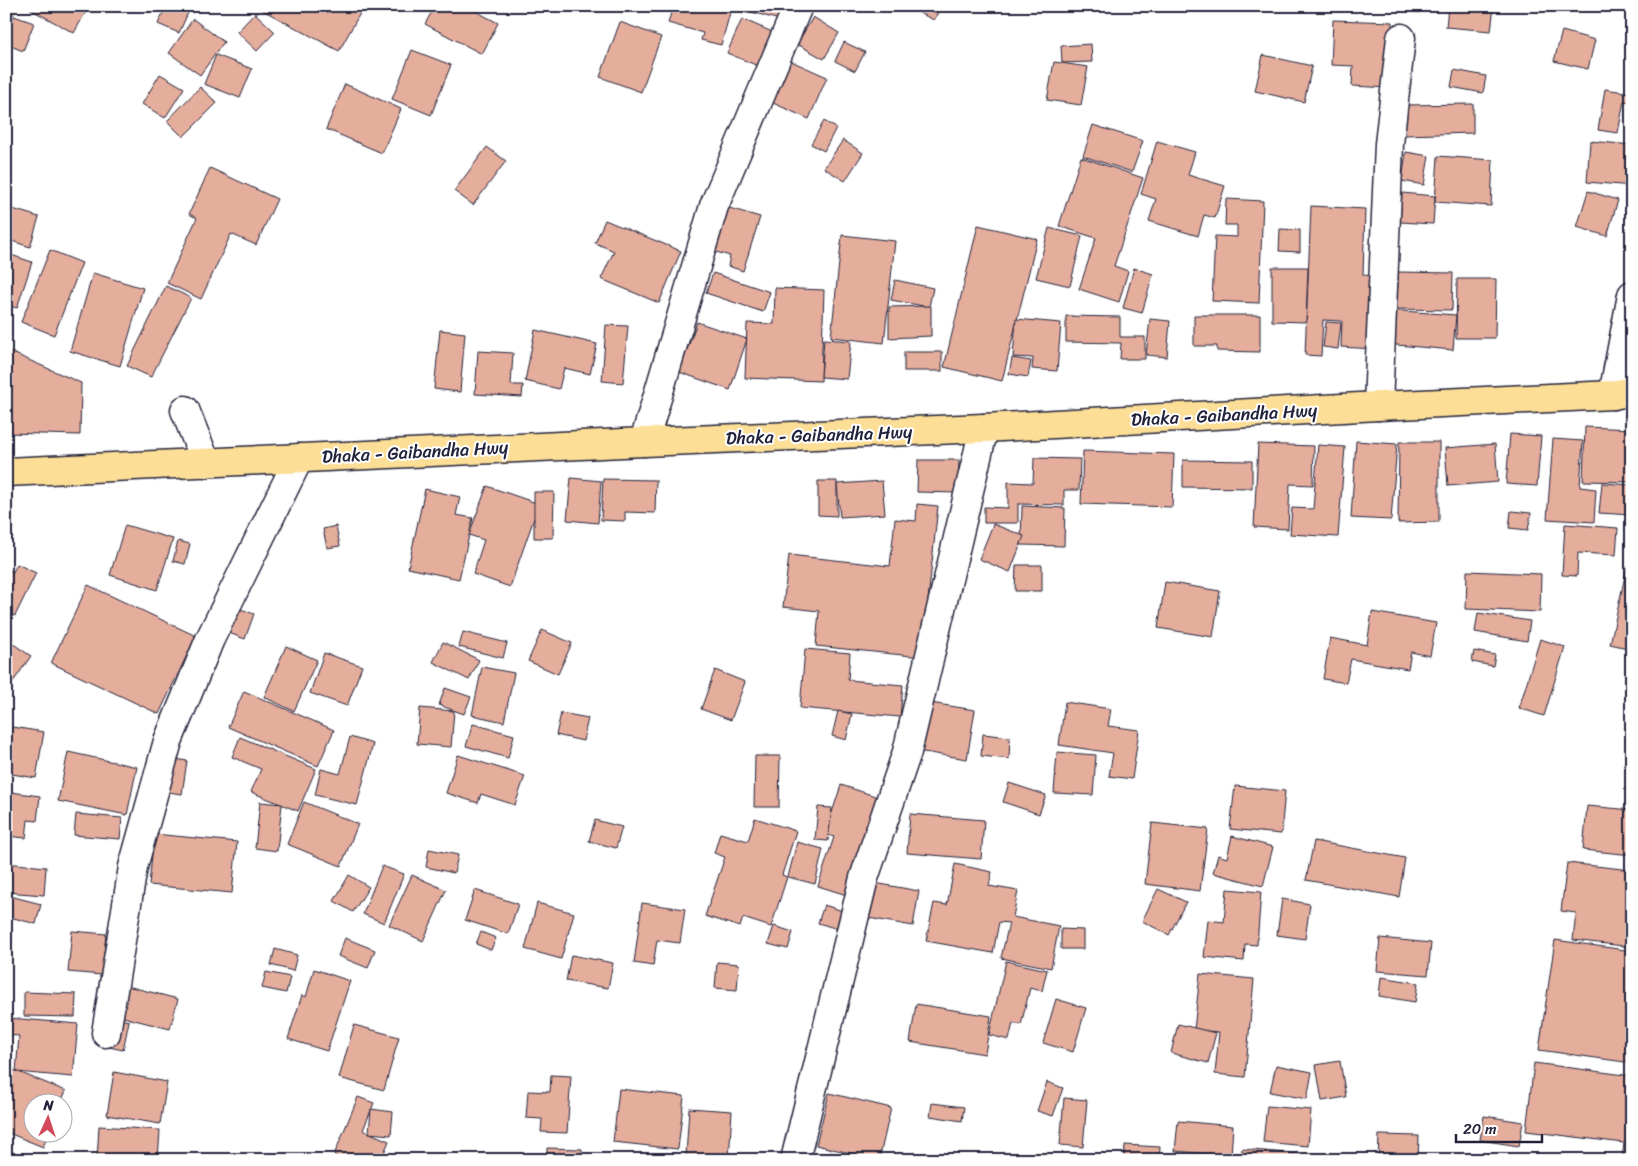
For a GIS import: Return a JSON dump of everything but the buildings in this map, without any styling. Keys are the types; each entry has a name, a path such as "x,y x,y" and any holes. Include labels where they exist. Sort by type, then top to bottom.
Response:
{"main road":[{"name":"Dhaka - Gaibandha Hwy","path":"6,472 984,428 1622,393"}],"street":[{"path":"644,442 714,206 798,6"},
{"path":"1378,406 1389,144 1400,38"},
{"path":"1622,393 1632,295"},
{"path":"185,410 206,463"},
{"path":"796,1160 864,878 907,752 984,428"},
{"path":"106,1033 133,867 168,741 210,639 299,458"}]}
